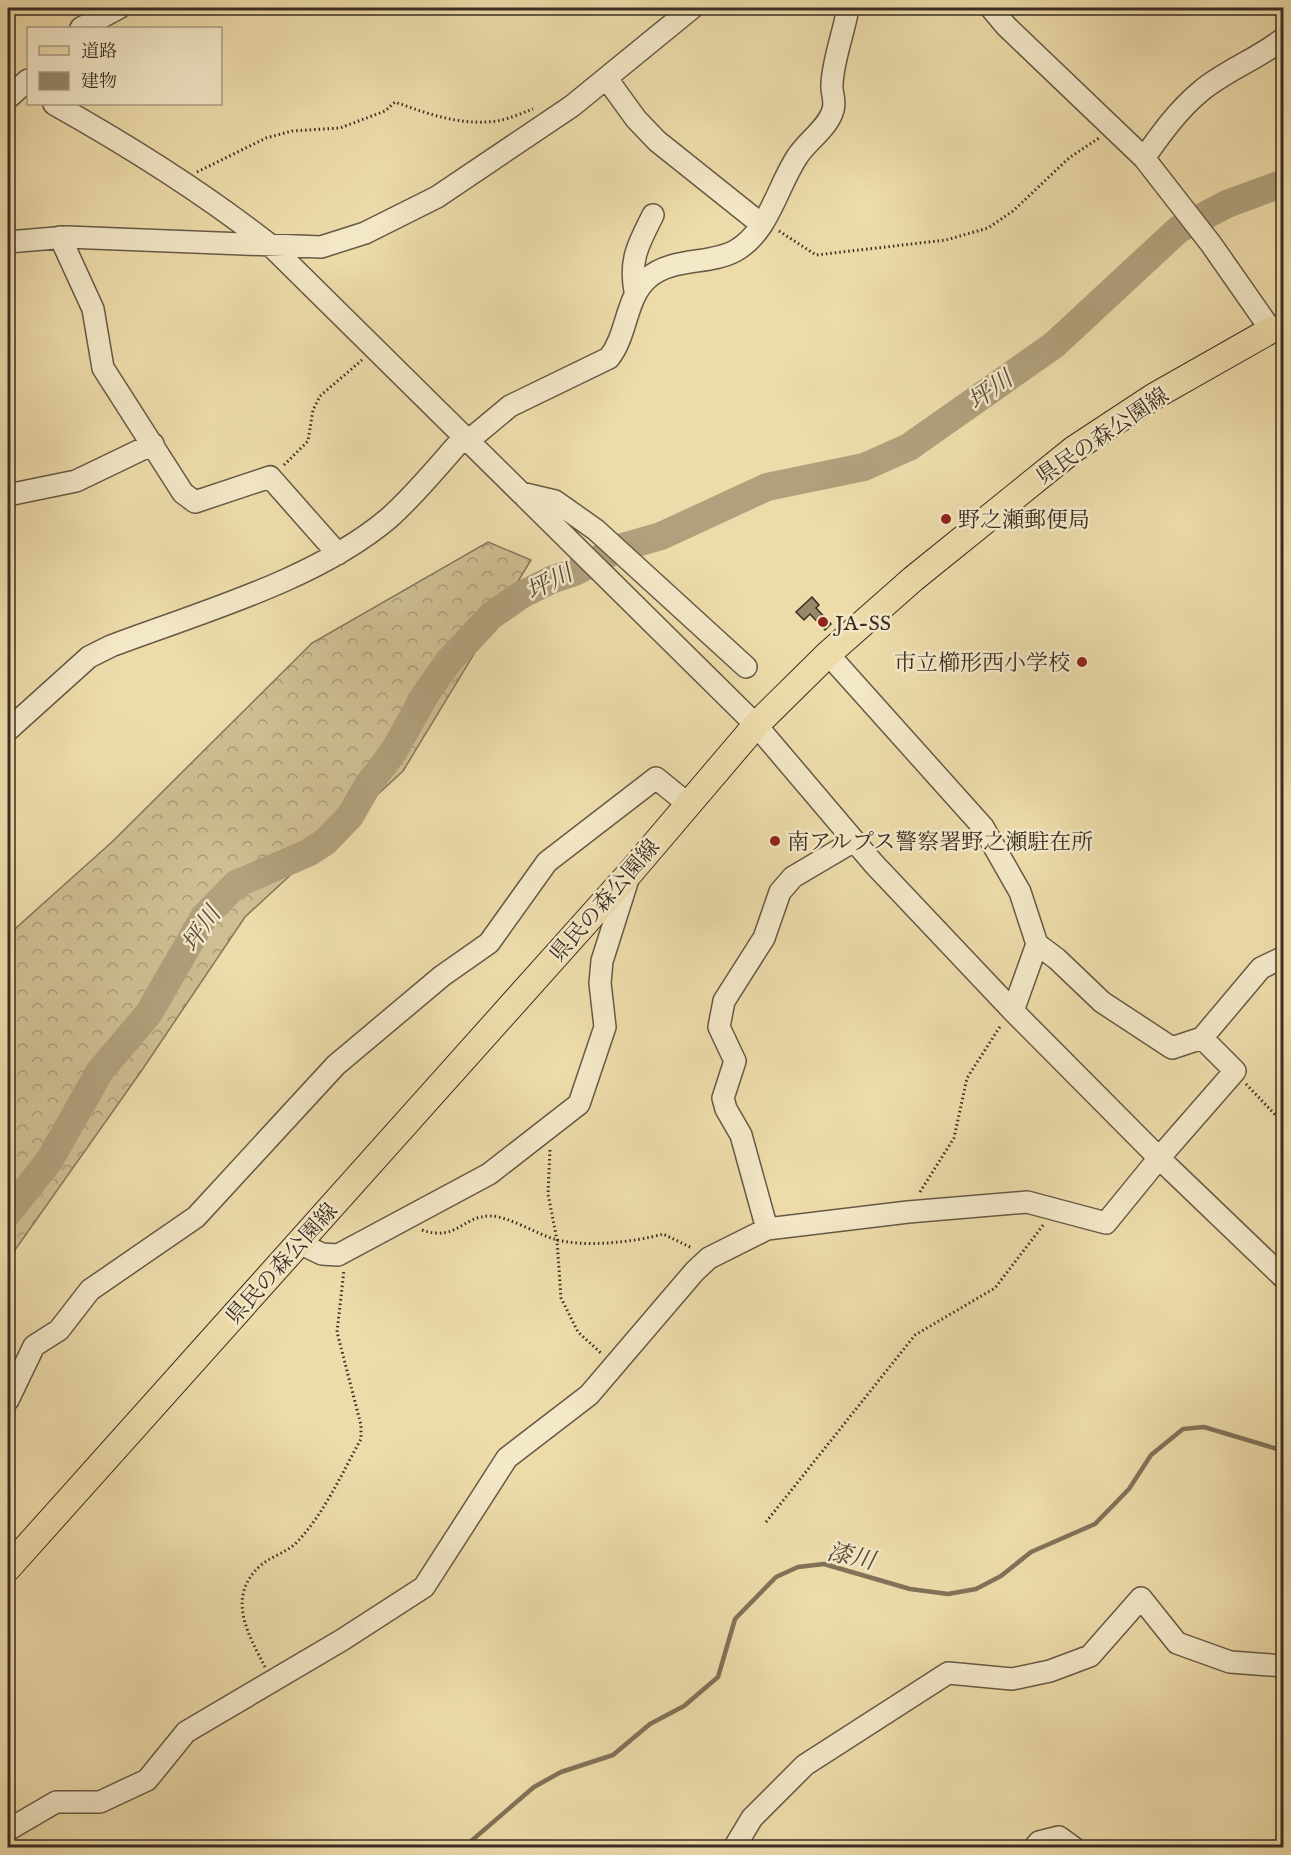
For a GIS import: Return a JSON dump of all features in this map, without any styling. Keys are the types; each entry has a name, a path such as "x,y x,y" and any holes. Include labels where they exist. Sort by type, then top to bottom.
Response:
{"main road":[{"name":"県民の森公園線","path":"8,1568 630,873 756,725 828,654 990,515 1074,449 1153,398 1277,330"}],"street":[{"path":"83,27 119,8"},
{"path":"8,242 60,237 321,247 365,233 407,215 437,197 553,119 607,79 692,8"},
{"path":"635,291 650,276 671,266 734,252 750,239 762,223 797,157 832,114 835,103 832,84 848,8"},
{"path":"991,8 1006,26 1150,166 1277,330"},
{"path":"1150,166 1168,123 1202,90 1267,52 1284,38"},
{"path":"607,79 636,119 657,141 762,223"},
{"path":"56,105 144,155 270,245 756,725 854,841 1013,1011 1159,1158 1284,1278"},
{"path":"8,730 89,657 111,646 307,571 338,554 388,518 466,439 510,406 609,358 619,345 635,291 632,272 637,248 653,215"},
{"path":"60,237 93,309 103,368 183,493 195,502 270,477 338,554"},
{"path":"8,495 76,481 153,444"},
{"path":"520,492 555,501 596,530 630,564 746,668"},
{"path":"828,654 983,827 1020,892 1036,945 1013,1011"},
{"path":"8,1400 34,1346 59,1330 90,1290 196,1217 336,1065 442,976 489,943 547,861 656,778 688,804"},
{"path":"767,1229 744,1142 726,1109 723,1098 735,1061 718,1027 724,1001 764,938 780,892 793,877 854,841"},
{"path":"299,1243 322,1254 338,1254 489,1174 579,1104 605,1027 600,983 602,961 630,873"},
{"path":"1036,945 1057,959 1102,1002 1172,1048 1202,1038 1261,968 1284,957"},
{"path":"8,1830 56,1802 100,1802 147,1780 186,1732 424,1587 507,1458 589,1395 695,1271 709,1258 767,1229 908,1212 1027,1202 1106,1223 1235,1071 1202,1038"},
{"path":"734,1848 752,1818 805,1765 948,1673 1012,1679 1050,1671 1080,1660 1090,1656 1141,1598 1177,1644 1230,1662 1284,1666"},
{"path":"1034,1848 1039,1842 1059,1837 1074,1848"}],"path":[{"path":"182,180 221,158 266,138 292,131 340,128 385,111 395,102 436,117 464,122 498,121 537,108"},
{"path":"762,223 816,255 946,240 988,228 1012,211 1069,158 1113,129"},
{"path":"270,477 308,441 313,410 320,396 376,350"},
{"path":"908,1212 954,1138 967,1078 988,1041 1013,1011"},
{"path":"1235,1071 1284,1124"},
{"path":"551,1127 548,1194 557,1240 561,1298 579,1332 615,1366"},
{"path":"766,1522 915,1335 994,1288 1041,1229 1051,1208"},
{"path":"399,1223 435,1235 455,1231 478,1217 493,1216 557,1240 635,1242 663,1234 709,1258"},
{"path":"273,1681 245,1629 243,1606 248,1579 262,1564 281,1555 298,1541 321,1509 361,1439 361,1425 337,1332 346,1250"}],"green space":[{"path":"488,542 531,560 403,771 245,917 142,1070 8,1260 8,944 16,928 113,841 312,643"}],"building":[{"path":"812,597 819,605 816,608 831,624 825,630 810,614 804,620 796,612"}],"waterway":[{"name":"坪川","path":"8,1213 49,1161 100,1071 149,1013 204,917 236,884 308,853 325,842 350,816 368,785 394,751 425,695 448,662 491,616 521,595 551,580 575,572 619,548 661,536 767,487 864,467 909,447 1054,345 1179,229 1227,204 1284,183"},
{"name":"漆川","path":"463,1848 534,1787 561,1772 613,1755 650,1724 684,1706 718,1677 735,1619 776,1577 798,1567 824,1564 910,1589 948,1594 976,1589 1001,1576 1031,1552 1095,1524 1129,1489 1151,1455 1183,1429 1204,1427 1284,1451"}],"place":[{"name":"野之瀬郵便局","path":"946,519"},
{"name":"JA-SS","path":"823,622"},
{"name":"市立櫛形西小学校","path":"1082,662"},
{"name":"南アルプス警察署野之瀬駐在所","path":"775,841"}]}
